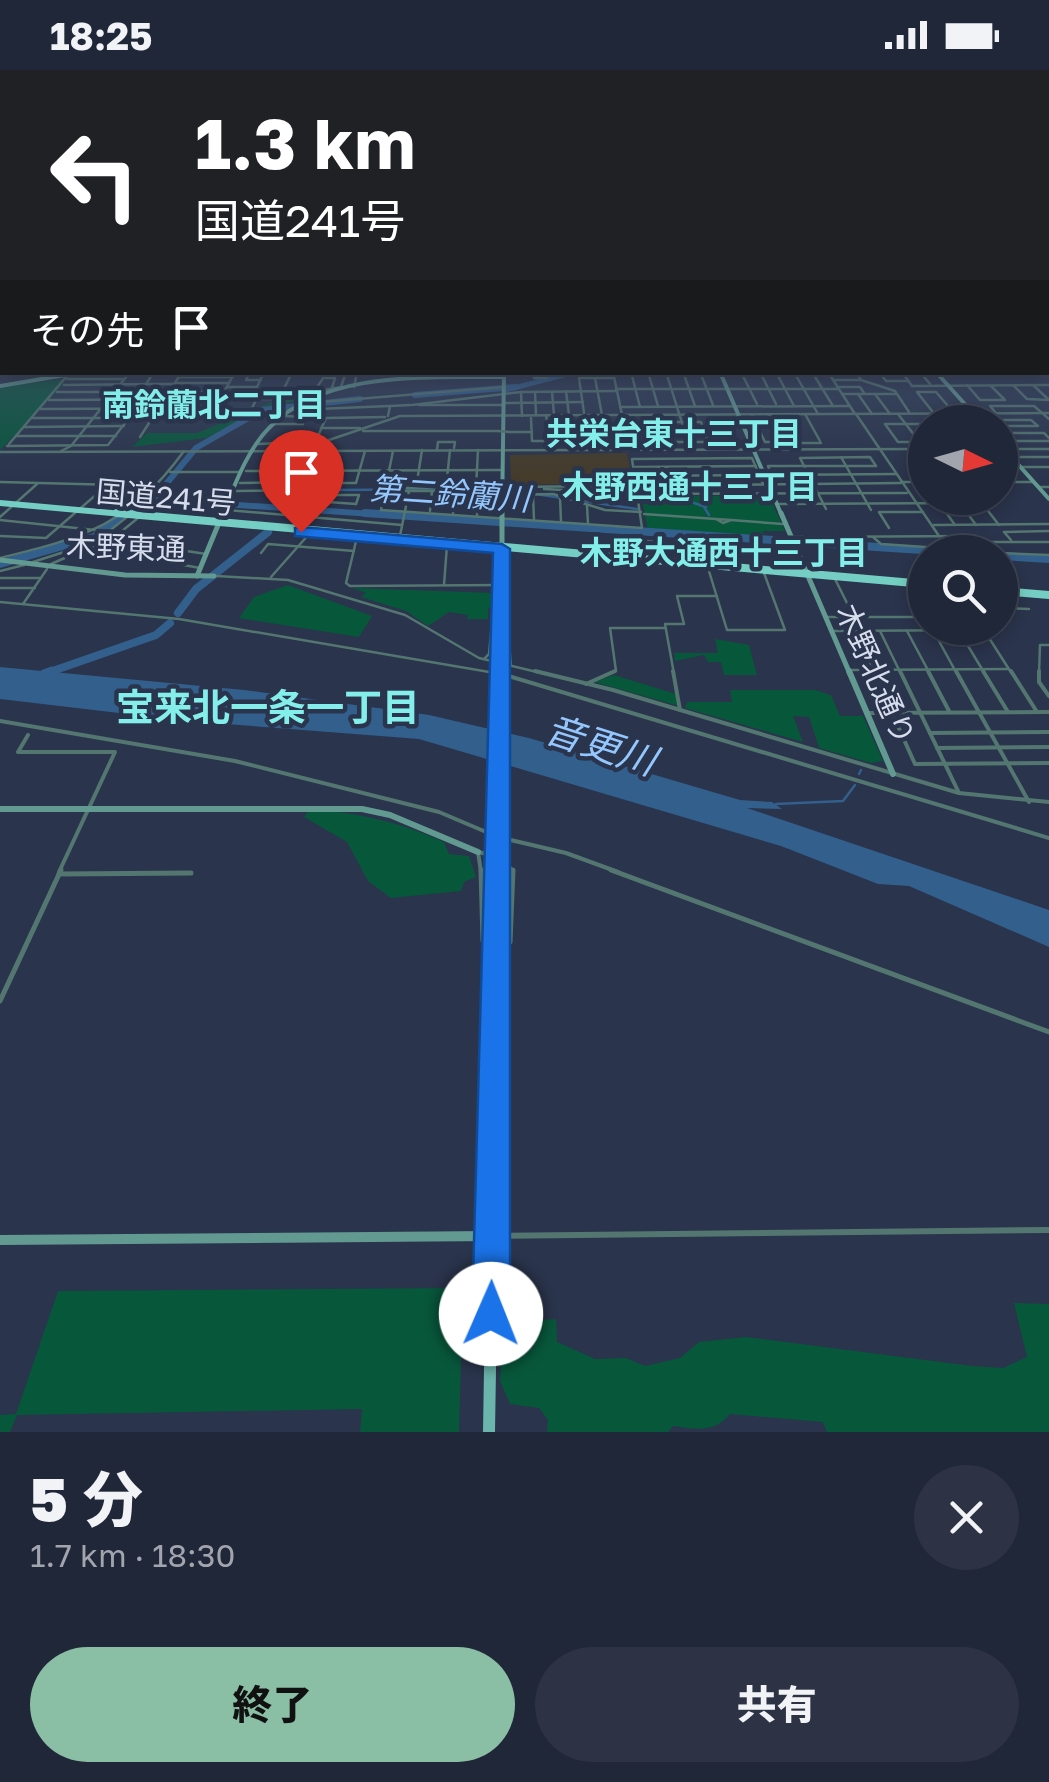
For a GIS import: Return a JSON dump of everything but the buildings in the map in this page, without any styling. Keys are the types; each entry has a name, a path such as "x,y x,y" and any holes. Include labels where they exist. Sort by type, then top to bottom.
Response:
{"highway":[{"name":"国道241号","path":"0,503 908,583"},
{"path":"1020,593 1049,595"}],"main road":[{"path":"490,1432 502,549"}],"street":[{"path":"1,452 67,378 76,375"},
{"path":"60,452 71,446 128,375"},
{"path":"146,384 152,375"},
{"path":"140,437 181,375 234,375 210,417"},
{"path":"248,375 246,380 260,380"},
{"path":"57,392 257,387 262,375"},
{"path":"49,400 279,400 290,375"},
{"path":"332,389 335,378 320,378 314,392 332,389 341,387 345,375"},
{"path":"354,387 356,375"},
{"path":"419,380 420,375"},
{"path":"502,549 504,375"},
{"name":"木野東通","path":"0,559 125,575 196,576 258,444 283,416 318,398 354,387 504,375"},
{"path":"584,415 579,378 613,375 628,441"},
{"path":"632,375 640,407"},
{"path":"649,375 658,406"},
{"path":"667,375 688,442"},
{"path":"684,375 696,406"},
{"path":"701,375 714,406"},
{"name":"木野北通り","path":"721,375 893,774"},
{"path":"743,375 758,406"},
{"path":"761,375 801,443 821,443"},
{"path":"778,375 794,406"},
{"path":"796,375 818,414"},
{"path":"814,375 834,406"},
{"path":"534,487 576,494 907,493 829,375"},
{"path":"857,375 861,380"},
{"path":"881,375 886,381 908,381"},
{"path":"904,375 912,386 1049,385"},
{"path":"922,375 930,386"},
{"path":"939,375 966,405"},
{"path":"0,386 67,378 125,378"},
{"path":"595,378 602,415"},
{"path":"833,380 861,380 896,394 908,410"},
{"path":"64,385 175,383 318,398"},
{"path":"966,385 980,400 1005,400 991,385"},
{"path":"1013,385 1027,400 1049,400"},
{"path":"1033,385 1049,400"},
{"path":"300,406 379,394 504,391 860,387 865,394"},
{"path":"412,405 504,391"},
{"path":"521,392 522,416"},
{"path":"535,392 532,442 708,442 701,422 624,422"},
{"path":"552,392 554,416"},
{"path":"566,392 569,415"},
{"path":"928,405 917,392 936,392 947,405"},
{"path":"842,394 896,394"},
{"path":"858,394 872,414"},
{"path":"876,394 890,414"},
{"path":"41,409 252,408 256,400"},
{"path":"300,406 583,402"},
{"path":"374,417 377,406"},
{"path":"389,417 390,406"},
{"path":"620,407 849,406"},
{"path":"1018,406 1034,406 1049,419"},
{"path":"318,436 328,417 908,413"},
{"path":"1018,413 1049,413"},
{"path":"752,414 765,442 782,442 768,414"},
{"path":"805,414 825,449"},
{"path":"898,414 908,426"},
{"path":"283,416 308,417"},
{"path":"396,431 400,416"},
{"path":"418,431 421,416"},
{"path":"439,431 441,416"},
{"path":"460,431 462,416"},
{"path":"481,416 481,431"},
{"path":"546,416 548,430 626,430"},
{"path":"258,444 320,442 389,417"},
{"path":"33,418 237,418"},
{"path":"7,446 108,446 130,418"},
{"path":"1031,420 1038,426 999,423 1031,420"},
{"path":"643,422 648,442"},
{"path":"663,422 668,442"},
{"path":"272,424 303,424"},
{"path":"906,424 885,424 898,442 908,442"},
{"path":"25,427 124,426"},
{"path":"321,428 365,428"},
{"path":"358,431 532,432"},
{"path":"1018,433 1044,433 1049,440"},
{"path":"16,436 116,436"},
{"path":"1018,441 1049,440"},
{"path":"437,450 438,442 455,442 446,488"},
{"path":"1018,448 1048,449"},
{"path":"1,452 908,449"},
{"path":"393,450 381,510 404,514 642,528 643,513 632,459 752,458 759,475 769,484"},
{"path":"416,488 422,450"},
{"path":"477,516 478,450"},
{"path":"0,574 95,542 158,486 186,451"},
{"path":"273,470 281,451"},
{"path":"302,470 309,451"},
{"path":"331,470 337,451"},
{"path":"240,483 356,483 365,451"},
{"path":"778,456 783,466"},
{"path":"769,484 772,475 768,466 783,466 804,466 876,466 870,457 800,458 804,466 808,475 826,510"},
{"path":"1018,457 1049,457"},
{"path":"658,458 660,467"},
{"path":"716,458 728,494"},
{"path":"841,458 871,510"},
{"path":"1018,464 1049,499"},
{"path":"634,467 756,466"},
{"path":"676,467 684,494"},
{"path":"1021,467 1049,467"},
{"path":"171,472 504,470"},
{"path":"772,475 896,474"},
{"path":"635,476 759,475"},
{"path":"0,482 158,486"},
{"path":"385,490 908,482"},
{"path":"236,491 331,492 359,495 356,504 328,502 331,492 334,483"},
{"path":"1018,483 1049,487"},
{"path":"0,518 38,484"},
{"path":"0,536 41,540 105,487"},
{"path":"385,490 477,490"},
{"path":"503,490 560,497 614,511 716,519 723,524 730,520 783,524"},
{"path":"399,540 409,491"},
{"path":"430,513 432,491"},
{"path":"453,514 456,491"},
{"path":"533,494 534,520"},
{"path":"560,497 561,522"},
{"path":"778,504 908,503"},
{"path":"230,505 291,516 402,525"},
{"path":"587,505 588,524"},
{"path":"614,511 616,526"},
{"path":"889,528 880,512 908,512"},
{"path":"925,515 938,535"},
{"path":"948,515 955,525"},
{"path":"969,515 976,525"},
{"path":"992,515 1000,524"},
{"path":"0,559 70,542 124,516"},
{"path":"111,540 124,516"},
{"path":"0,518 95,530"},
{"path":"321,534 330,519"},
{"path":"1028,524 1042,542"},
{"path":"932,525 1049,524"},
{"path":"1007,535 1004,532 1049,531"},
{"path":"271,577 310,533"},
{"path":"127,543 137,534 172,539 156,562"},
{"path":"874,536 881,544 908,546"},
{"path":"794,540 908,536"},
{"path":"357,537 347,585 502,584"},
{"path":"23,604 49,566 111,540 206,554"},
{"path":"636,561 633,540 701,545 727,630 785,630 764,572"},
{"path":"1018,542 1049,542"},
{"path":"261,553 268,544 354,552"},
{"path":"444,586 448,545"},
{"path":"91,548 200,568"},
{"path":"1018,553 1049,556"},
{"path":"0,574 41,578"},
{"path":"196,576 271,577 393,610 445,642 484,659 680,710 959,793 1049,802"},
{"path":"835,579 915,764 1049,764"},
{"path":"0,588 35,588"},
{"path":"1018,609 1029,609 1020,593"},
{"path":"680,710 665,624 684,624 677,596 717,596"},
{"path":"0,602 231,626 500,674 1049,838"},
{"path":"484,659 489,654 493,611 501,608 510,611 511,666"},
{"path":"888,617 896,631"},
{"path":"827,618 908,617"},
{"path":"586,684 616,671 610,628 666,628"},
{"path":"833,631 907,631 950,713"},
{"path":"880,631 959,793"},
{"path":"941,645 1029,802"},
{"path":"967,645 1008,712"},
{"path":"994,645 1037,712"},
{"path":"1049,645 1040,645 1039,682 1049,696"},
{"path":"1040,656 1049,656"},
{"path":"850,670 1009,669"},
{"path":"1040,669 1049,669"},
{"path":"1039,682 1049,682"},
{"path":"869,713 1049,712"},
{"path":"0,722 235,761 439,812 566,852 1049,1032"},
{"path":"930,733 1049,732"},
{"path":"0,1001 115,752 18,752 28,735"},
{"path":"937,748 1049,746"},
{"path":"0,810 362,809 390,815 491,855"},
{"path":"478,852 484,887 484,941 496,950 510,942 512,868 505,861"},
{"path":"58,874 192,873"},
{"path":"0,1240 1049,1230"}],"shaded area":[{"path":"627,453 633,483 511,485 510,455"}],"green space":[{"path":"65,379 64,384 0,450 0,387"},
{"path":"309,398 262,409 207,438 132,447 147,433 197,433 274,401"},
{"path":"655,496 755,496 772,503 785,531 763,531 762,539 648,531 643,504 657,504"},
{"path":"288,585 372,616 359,637 239,618 254,597"},
{"path":"352,588 495,593 488,619 467,619 468,615 449,612 428,626 406,611 361,597 366,593"},
{"path":"715,639 749,645 757,675 724,675 721,662 708,662 704,655 675,661 674,653 718,653"},
{"path":"614,675 676,694 679,706 594,682"},
{"path":"730,690 815,690 831,695 840,716 863,716 883,761 871,763 819,748 809,717 793,716 803,742 685,708 687,702 732,702"},
{"path":"309,810 362,816 427,835 444,842 449,854 469,856 476,877 464,882 461,891 391,898 368,881 347,842 304,817"},
{"path":"463,1288 459,1432 360,1432 362,1409 17,1415 10,1432 0,1432 0,1415 16,1414 58,1291"},
{"path":"1014,1303 1049,1304 1049,1432 827,1432 823,1422 730,1414 712,1427 673,1426 668,1432 547,1432 548,1420 539,1408 510,1404 500,1381 501,1358 533,1348 541,1320 556,1319 557,1342 595,1359 626,1358 645,1366 680,1358 699,1342 746,1337 1003,1368 1027,1357"}],"water":[{"path":"0,667 244,690 429,715 529,738 740,800 772,802 782,809 747,808 1049,910 1049,947 909,886 878,884 781,846 419,739 187,721 0,699"}],"waterway":[{"path":"506,390 564,375"},
{"path":"415,395 516,387"},
{"path":"150,499 196,448 262,410 360,399"},
{"path":"309,504 338,490 479,489"},
{"path":"502,489 637,509"},
{"path":"121,516 150,499"},
{"name":"第二鈴蘭川","path":"150,499 402,516"},
{"path":"694,503 706,507"},
{"path":"704,507 709,515"},
{"path":"0,564 94,537 124,513"},
{"name":"第二鈴蘭川","path":"365,513 908,549"},
{"name":"第二鈴蘭川","path":"178,613 196,589 268,532"},
{"name":"第二鈴蘭川","path":"1018,557 1049,559"},
{"name":"第二鈴蘭川","path":"52,671 44,674 156,635 170,623"},
{"path":"859,774 861,770"},
{"path":"776,804 843,801 855,785"}],"district":[{"name":"南鈴蘭北二丁目","path":"214,404"},
{"name":"共栄台東十三丁目","path":"674,433"},
{"name":"木野西通十三丁目","path":"690,486"},
{"name":"木野大通西十三丁目","path":"724,552"},
{"name":"宝来北一条一丁目","path":"268,706"}],"route":[{"path":"301,532 502,549 491,1314"}],"water label":[{"name":"音更川","path":"601,744"}]}
